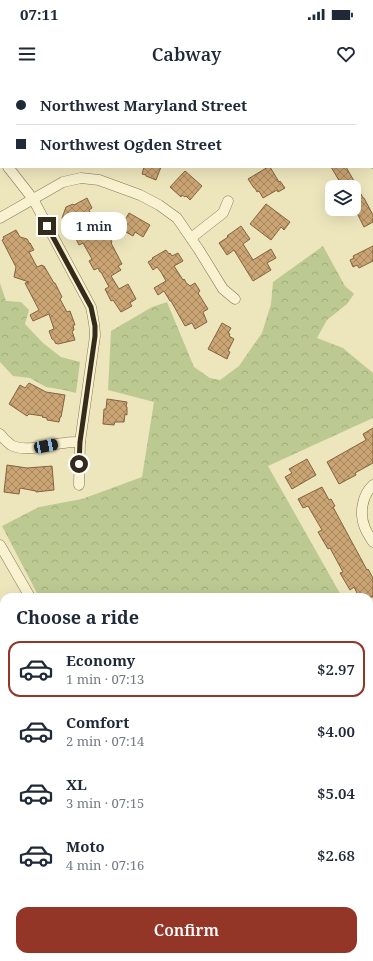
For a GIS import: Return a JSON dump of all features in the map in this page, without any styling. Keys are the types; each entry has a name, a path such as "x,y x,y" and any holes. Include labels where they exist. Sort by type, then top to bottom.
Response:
{"street":[{"path":"9,168 33,199 91,307 95,326 95,336 80,442 79,485"},
{"path":"0,218 63,182 81,178 99,180 140,195 159,205 177,218 223,289 235,299"},
{"path":"191,238 223,213 228,201"},
{"path":"0,434 9,444 21,448 80,442"},
{"path":"373,485 364,500 362,513 364,527 373,542"},
{"path":"0,545 28,593"}],"green space":[{"path":"323,246 345,286 354,294 347,304 327,320 317,338 343,348 373,373 373,418 268,466 340,593 37,593 2,526 39,507 82,499 142,477 154,402 108,390 111,331 152,307 167,302 194,367 210,378 220,380 239,366 262,333 271,304 273,282"},
{"path":"0,283 6,301 21,302 29,310 25,324 43,343 61,357 80,362 76,393 46,387 30,378 13,376 0,362"}],"building":[{"path":"144,168 161,168 156,180 142,174"},
{"path":"266,168 271,168 279,182 280,181 285,188 278,192 277,190 263,198 248,179"},
{"path":"332,168 347,168 353,180 339,180"},
{"path":"185,171 202,186 190,200 186,196 185,197 182,195 181,197 170,187"},
{"path":"361,194 373,215 373,222 364,227 358,216 361,216"},
{"path":"87,198 92,208 89,210 95,224 100,221 122,264 118,266 121,270 111,276 119,289 128,284 136,299 130,303 132,306 121,312 113,300 111,301 105,289 109,287 98,268 94,270 89,261 92,259 83,243 79,245 71,229 68,230 62,218 66,207 73,204 74,205"},
{"path":"266,204 290,222 284,230 281,227 271,240 250,224"},
{"path":"129,213 150,225 143,237 135,232 133,236 124,231 126,228 122,225"},
{"path":"241,226 250,239 243,244 253,260 271,249 276,258 267,263 271,270 253,281 234,250 227,255 219,243"},
{"path":"16,230 20,237 27,239 34,250 29,252 37,267 42,265 44,266 55,283 62,297 60,299 67,312 70,311 75,325 73,325 74,330 72,331 75,340 58,344 55,343 49,331 54,329 49,314 33,321 30,315 39,310 25,283 29,282 14,277 16,267 2,240 4,239 3,237"},
{"path":"373,246 373,261 359,268 357,265 353,267 350,260 354,258 353,256"},
{"path":"166,250 172,256 178,253 183,261 174,266 187,284 190,286 195,283 200,291 198,293 208,309 203,312 207,322 195,329 192,323 185,326 164,291 158,295 154,288 166,281 157,267 153,270 148,262"},
{"path":"222,323 231,328 228,333 230,334 229,336 234,339 228,351 230,352 227,359 208,349"},
{"path":"29,383 46,392 65,395 59,422 47,420 47,418 42,417 43,416 29,414 27,416 9,404 20,385 25,388"},
{"path":"107,399 127,402 127,415 125,414 124,422 115,422 114,425 103,424 104,409 106,409"},
{"path":"373,428 373,463 355,473 356,475 339,484 327,462 366,440 363,434"},
{"path":"307,459 316,475 292,489 285,477 292,473 289,469"},
{"path":"7,465 27,468 52,466 54,490 36,492 20,488 19,494 4,492"},
{"path":"322,487 329,500 331,499 335,506 333,507 367,570 368,569 373,578 373,593 357,593 354,587 350,590 340,573 343,572 330,548 328,549 318,532 322,530 308,506 303,508 298,499"}],"route":[{"path":"47,226 91,307 95,326 95,336 80,442 79,464"}]}
